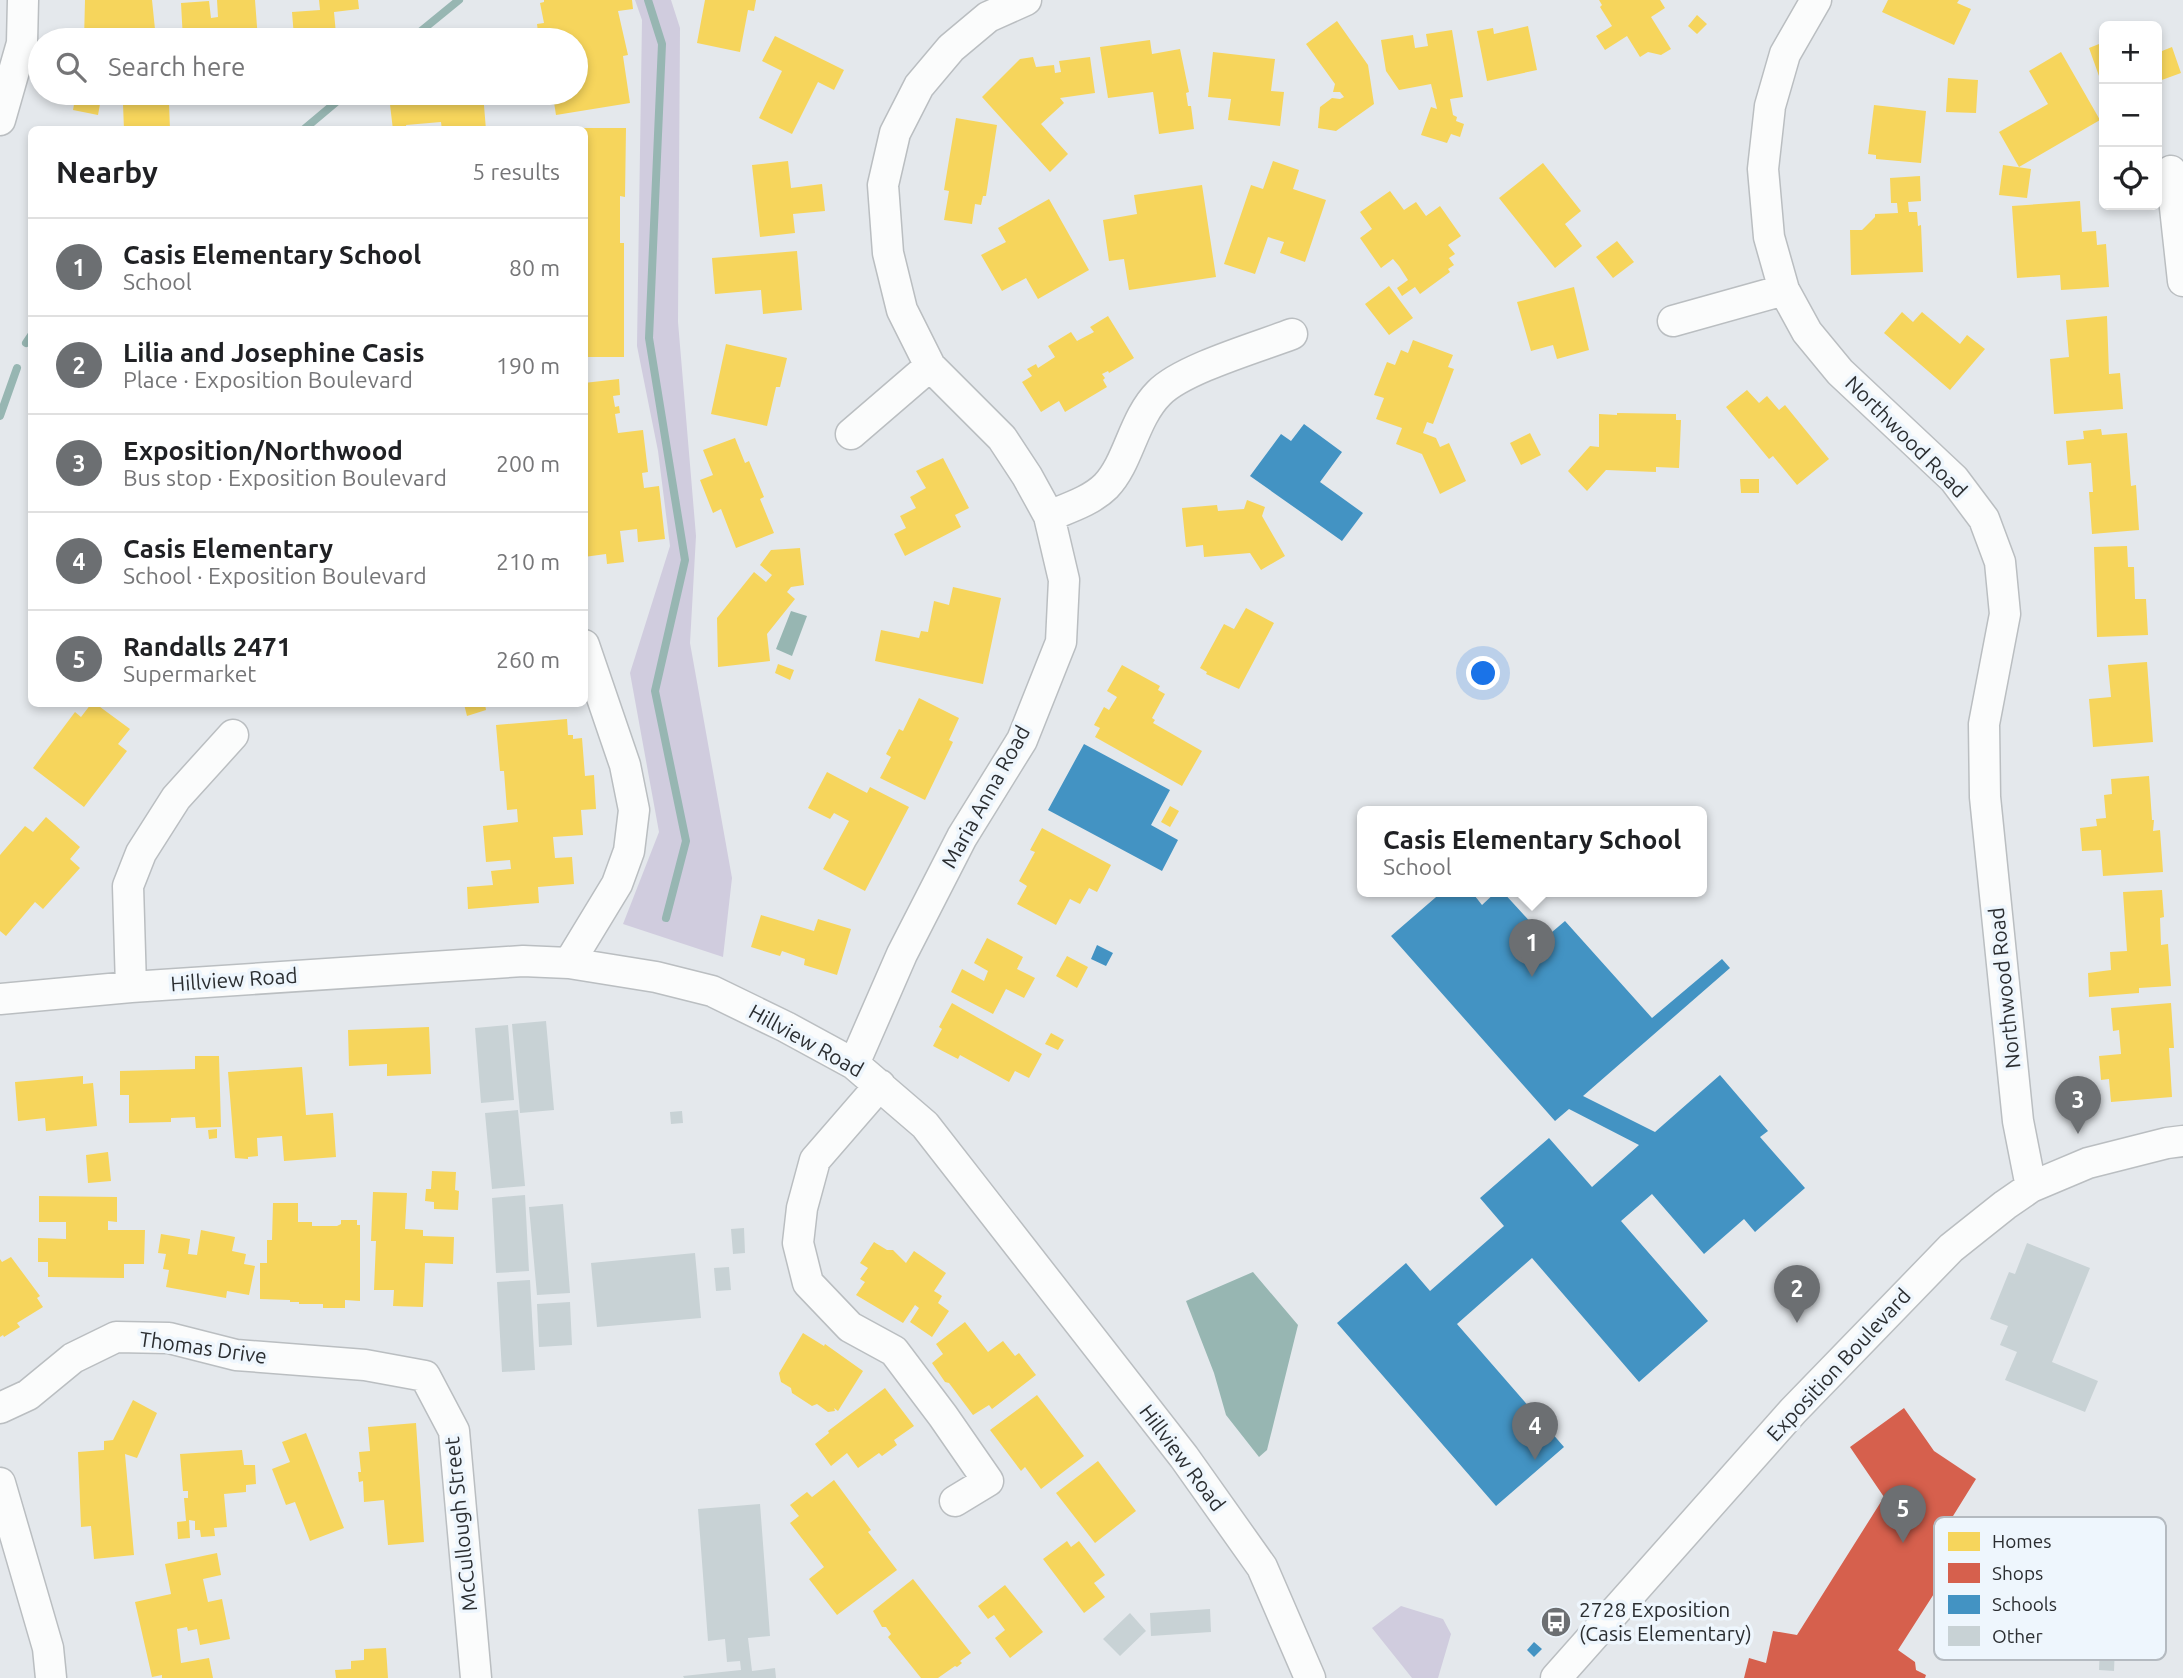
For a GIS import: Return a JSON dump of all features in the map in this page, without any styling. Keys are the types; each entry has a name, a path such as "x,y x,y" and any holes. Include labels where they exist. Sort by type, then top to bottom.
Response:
{"street":[{"path":"0,120 22,43 23,0"},
{"name":"Maria Anna Road","path":"854,1064 902,954 956,848 1022,740 1060,642 1064,580 1049,516 1002,438 930,366 902,310 888,253 883,185 895,133 919,86 951,48 988,17 1026,0"},
{"name":"Northwood Road","path":"1816,0 1785,54 1770,106 1763,169 1769,237 1784,290 1807,332 1840,372 1954,480 1984,519 2000,562 2005,614 1984,724 1985,797 2018,1121 2031,1187"},
{"path":"2171,171 2183,281"},
{"path":"1673,321 1784,290"},
{"path":"1049,516 1084,501 1106,486 1119,466 1137,423 1160,391 1195,370 1292,334"},
{"path":"851,434 930,366"},
{"path":"569,963 617,884 629,851 634,810 625,765 588,657"},
{"path":"131,987 128,886 141,853 176,798 233,735"},
{"name":"Hillview Road","path":"0,999 131,987 523,961 569,963 656,977 712,991 786,1027 854,1064 925,1125 1184,1457 1262,1567 1310,1678"},
{"path":"880,1086 815,1160 802,1208 798,1243 808,1283 850,1327 894,1351 988,1480 955,1501"},
{"name":"Exposition Boulevard","path":"1556,1678 1793,1411 1951,1248 2031,1187 2088,1163 2183,1141"},
{"name":"Thomas Drive","path":"0,1408 28,1395 73,1358 116,1337 169,1338 236,1355 365,1365 425,1376"},
{"name":"McCullough Street","path":"425,1376 454,1431 476,1678"},
{"path":"0,1483 48,1648 51,1678"}],"shaded area":[{"path":"635,0 671,0 680,28 678,322 696,536 690,643 732,878 723,957 623,924 659,832 630,673 670,546 658,451 637,346 642,20"},
{"path":"791,611 807,616 792,656 776,649"},
{"path":"1253,1272 1298,1325 1267,1450 1259,1457 1226,1415 1214,1373 1186,1301"},
{"path":"1401,1606 1443,1619 1451,1634 1438,1678 1412,1678 1372,1628"}],"building: Homes":[{"path":"85,0 152,0 155,28 84,28"},
{"path":"217,0 255,0 257,28 182,28 181,3 209,1 211,18 218,17"},
{"path":"319,0 358,0 359,9 334,12 335,28 293,28 292,12 320,10"},
{"path":"632,0 633,9 618,11 628,55 623,56 630,103 556,115 554,105 588,105 588,28 538,28 537,24 544,23 540,3"},
{"path":"705,0 756,0 754,11 748,10 740,52 697,43"},
{"path":"1599,0 1660,0 1665,8 1651,17 1671,49 1661,55 1648,52 1640,57 1627,36 1605,50 1596,36 1612,26 1600,7 1602,5"},
{"path":"1888,0 1959,0 1957,3 1971,9 1954,45 1882,12"},
{"path":"1697,15 1707,24 1697,34 1688,26"},
{"path":"1337,21 1368,65 1374,104 1336,131 1318,128 1320,107 1332,98 1344,97 1340,92 1333,92 1335,84 1306,44"},
{"path":"1528,26 1537,70 1487,81 1477,31 1493,28 1494,34"},
{"path":"1452,30 1463,97 1450,99 1456,121 1464,124 1460,137 1451,134 1447,143 1421,135 1431,107 1437,109 1431,84 1399,90 1386,71 1381,40 1413,35 1415,48 1428,46 1426,34"},
{"path":"775,36 844,70 834,90 818,82 792,134 759,118 782,71 762,61"},
{"path":"1150,40 1152,54 1180,49 1194,129 1159,134 1153,92 1108,98 1100,47"},
{"path":"2099,44 2099,76 2089,48"},
{"path":"2172,47 2181,73 2162,80 2162,51"},
{"path":"1213,52 1275,59 1271,91 1284,92 1280,126 1228,120 1231,99 1208,97"},
{"path":"2061,52 2099,121 2019,167 1999,132 2048,104 2029,71"},
{"path":"1033,57 1036,67 1054,65 1055,73 1061,72 1059,61 1090,57 1095,93 1060,98 1064,103 1041,124 1068,154 1050,172 982,97 1020,59"},
{"path":"1948,78 1978,80 1976,113 1946,112"},
{"path":"74,105 100,105 98,115 73,110"},
{"path":"123,105 169,105 170,126 124,126"},
{"path":"390,105 484,105 486,126 442,126 441,122 393,126"},
{"path":"1874,105 1926,111 1921,163 1876,159 1876,155 1868,154"},
{"path":"956,118 997,125 986,196 983,196 981,205 975,204 972,224 944,220 949,191 944,190"},
{"path":"588,128 626,128 625,197 620,196 620,243 624,243 624,357 588,357"},
{"path":"788,161 791,188 822,184 825,211 793,214 795,233 760,237 752,165"},
{"path":"1273,161 1299,170 1293,189 1326,200 1305,262 1280,253 1284,242 1268,237 1255,274 1224,264 1251,185 1263,189"},
{"path":"1543,163 1581,211 1565,224 1582,246 1555,268 1499,198"},
{"path":"2003,165 2031,169 2027,198 1999,195"},
{"path":"1920,176 1921,201 1908,202 1909,212 1917,212 1918,226 1921,225 1923,272 1851,275 1850,230 1862,230 1875,214 1898,213 1897,203 1891,203 1890,178"},
{"path":"1202,185 1216,277 1129,290 1124,259 1109,261 1103,220 1137,214 1134,195"},
{"path":"1390,191 1404,210 1416,202 1426,216 1440,206 1461,236 1448,245 1455,254 1449,258 1454,265 1448,269 1450,272 1420,294 1415,287 1402,296 1397,288 1408,280 1399,266 1393,259 1381,268 1360,238 1372,229 1360,212"},
{"path":"1049,199 1089,270 1038,299 1026,278 1002,291 981,255 1006,242 998,228"},
{"path":"2080,201 2082,232 2096,231 2097,245 2106,244 2109,287 2061,290 2060,275 2017,278 2012,206"},
{"path":"1617,241 1634,262 1613,278 1596,257"},
{"path":"797,251 802,310 763,314 761,290 715,294 712,258"},
{"path":"1389,286 1413,318 1389,335 1365,304"},
{"path":"1574,287 1589,350 1557,359 1553,345 1531,351 1517,302"},
{"path":"1902,312 1913,322 1922,312 1960,344 1967,335 1985,349 1950,390 1884,333"},
{"path":"1108,316 1134,358 1109,373 1108,371 1102,374 1107,387 1065,412 1059,401 1041,412 1022,382 1032,376 1027,369 1036,364 1038,368 1055,357 1048,346 1071,332 1077,341 1094,332 1090,327"},
{"path":"2107,316 2109,374 2120,373 2123,409 2054,414 2050,359 2069,357 2066,320"},
{"path":"1413,340 1453,355 1448,367 1454,369 1433,424 1427,422 1423,433 1436,438 1440,447 1449,443 1466,481 1440,494 1422,454 1396,444 1402,428 1376,419 1384,398 1374,395 1387,362 1395,365 1401,350 1408,353"},
{"path":"726,344 787,358 780,387 776,387 767,426 711,414"},
{"path":"619,379 620,395 613,396 615,407 619,406 620,413 615,414 618,433 643,430 648,472 642,473 644,488 659,486 665,539 638,542 637,529 620,531 624,562 607,564 606,554 588,556 588,383"},
{"path":"1747,390 1759,403 1767,396 1779,410 1785,405 1829,459 1797,485 1773,456 1769,459 1726,407"},
{"path":"1599,414 1676,414 1676,420 1681,420 1679,468 1656,467 1656,472 1606,470 1587,491 1568,471 1590,446 1599,447"},
{"path":"2101,429 2102,435 2127,433 2131,486 2136,485 2139,530 2092,534 2089,492 2093,492 2091,463 2068,465 2066,441 2084,439 2083,431"},
{"path":"1530,433 1541,455 1521,465 1510,443"},
{"path":"735,438 745,463 749,461 764,497 760,499 774,533 736,548 721,509 713,513 700,480 713,475 703,450"},
{"path":"943,458 969,508 955,515 961,527 905,556 894,534 906,528 900,516 916,508 910,497 926,488 916,471"},
{"path":"1740,479 1759,479 1759,493 1741,493"},
{"path":"1247,500 1265,507 1262,516 1285,556 1261,570 1250,553 1204,557 1203,545 1186,547 1182,508 1217,505 1218,511 1244,509"},
{"path":"2127,546 2128,567 2134,567 2135,599 2146,599 2148,635 2097,637 2094,547"},
{"path":"800,548 804,585 791,587 787,592 795,599 767,634 770,661 718,667 717,618 754,572 766,582 772,575 760,565 771,550"},
{"path":"953,587 1001,598 983,684 875,661 881,630 919,638 921,631 928,632 934,601 949,605"},
{"path":"1246,608 1274,623 1239,689 1206,674 1207,672 1200,668 1224,624 1234,629"},
{"path":"2147,662 2153,742 2093,747 2089,699 2111,697 2108,665"},
{"path":"778,664 794,670 790,680 775,673"},
{"path":"1122,665 1160,686 1158,690 1165,694 1152,718 1155,720 1153,723 1202,751 1182,786 1095,737 1100,728 1094,725 1104,707 1109,710 1117,697 1107,691"},
{"path":"919,698 959,718 949,740 953,742 925,800 880,778 891,757 886,754 899,729 903,731"},
{"path":"89,707 100,707 130,729 118,744 127,751 84,807 33,768 75,712 81,717"},
{"path":"465,707 486,707 486,710 467,716"},
{"path":"567,719 568,735 573,735 573,739 582,738 585,776 594,775 596,809 581,810 583,835 553,837 555,858 572,857 574,884 538,887 539,903 468,909 467,887 493,885 491,871 511,869 510,860 486,862 483,826 518,822 517,809 507,810 496,725"},
{"path":"827,772 867,793 870,787 909,807 865,891 823,869 849,821 834,813 830,819 808,808"},
{"path":"2149,776 2153,831 2160,830 2163,872 2103,876 2101,850 2082,851 2080,828 2097,826 2096,819 2106,818 2104,795 2112,794 2111,779"},
{"path":"1170,806 1179,811 1170,827 1161,822"},
{"path":"46,817 80,847 70,859 80,868 43,909 35,902 6,936 0,931 0,855 25,826 33,832"},
{"path":"1042,828 1111,865 1097,892 1089,888 1080,904 1070,899 1056,925 1017,904 1027,886 1019,881 1035,852 1030,850"},
{"path":"2162,890 2164,917 2160,918 2161,945 2168,944 2171,986 2139,988 2139,993 2089,997 2088,973 2111,970 2110,952 2127,951 2123,892"},
{"path":"761,915 814,931 818,919 851,929 837,975 804,965 805,959 782,951 780,956 751,947"},
{"path":"987,938 1023,957 1017,969 1035,978 1024,998 1006,989 993,1014 951,992 962,969 984,981 988,971 974,963"},
{"path":"1067,956 1088,967 1077,988 1056,976"},
{"path":"952,1003 1042,1054 1029,1078 1015,1071 1009,1082 960,1055 958,1059 933,1046 942,1029 939,1027"},
{"path":"2171,1003 2174,1048 2169,1048 2172,1097 2111,1102 2109,1079 2101,1080 2099,1056 2121,1054 2119,1030 2113,1031 2111,1008"},
{"path":"429,1027 431,1074 387,1076 387,1064 349,1066 348,1030"},
{"path":"1051,1033 1064,1040 1058,1050 1045,1044"},
{"path":"195,1056 219,1056 221,1127 196,1128 195,1117 171,1118 171,1122 129,1123 129,1095 120,1095 120,1071 195,1069"},
{"path":"302,1067 306,1115 333,1113 336,1157 284,1161 282,1136 257,1138 258,1156 248,1159 235,1158 228,1072"},
{"path":"83,1076 83,1084 93,1083 97,1126 46,1131 45,1118 18,1121 15,1082"},
{"path":"217,1129 217,1138 209,1139 208,1130"},
{"path":"108,1152 111,1181 88,1183 86,1155"},
{"path":"432,1171 456,1172 458,1210 434,1209 434,1202 425,1201 426,1189 431,1189"},
{"path":"373,1192 407,1193 405,1229 423,1230 423,1236 454,1237 453,1264 425,1263 423,1307 393,1306 394,1290 374,1290 376,1241 371,1241"},
{"path":"39,1196 117,1197 117,1222 108,1221 108,1230 145,1230 144,1264 124,1264 124,1278 48,1277 48,1262 38,1262 38,1238 66,1239 66,1222 39,1222"},
{"path":"273,1203 298,1203 298,1222 312,1222 312,1226 337,1226 341,1224 341,1220 357,1220 357,1225 360,1225 360,1301 345,1300 345,1308 323,1308 323,1304 260,1299 260,1263 267,1263 267,1240 272,1240"},
{"path":"201,1230 235,1237 232,1251 246,1254 244,1264 255,1266 249,1295 227,1291 226,1298 166,1287 169,1270 163,1269 166,1254 158,1253 161,1234 190,1239 188,1254 197,1255"},
{"path":"874,1242 887,1250 893,1250 906,1263 914,1251 946,1273 934,1291 942,1296 938,1303 949,1311 932,1337 910,1322 919,1308 915,1305 903,1323 856,1295 865,1282 860,1279 868,1268 860,1263"},
{"path":"11,1257 40,1296 37,1298 43,1307 17,1323 20,1327 0,1337 0,1259 2,1262"},
{"path":"965,1322 988,1352 1003,1341 1015,1356 1019,1353 1036,1375 992,1409 989,1405 973,1415 932,1363 943,1354 936,1344"},
{"path":"803,1333 824,1346 825,1344 863,1371 838,1411 834,1408 835,1411 828,1412 817,1404 812,1406 781,1382 779,1373"},
{"path":"885,1388 914,1426 894,1440 897,1445 882,1456 879,1453 858,1468 847,1453 831,1466 815,1444"},
{"path":"1037,1395 1084,1456 1041,1489 1025,1467 1021,1471 990,1430"},
{"path":"133,1400 157,1413 137,1458 125,1454 134,1555 94,1559 91,1526 81,1527 78,1452 104,1450 104,1441 113,1440"},
{"path":"416,1423 424,1542 388,1545 384,1500 364,1502 363,1481 359,1482 358,1472 361,1472 359,1452 370,1451 368,1427"},
{"path":"306,1433 344,1528 310,1541 295,1502 286,1505 272,1469 290,1462 282,1442"},
{"path":"242,1450 244,1465 255,1465 256,1484 246,1485 246,1492 224,1494 227,1527 214,1528 215,1536 201,1537 200,1530 195,1530 195,1521 189,1520 190,1538 178,1539 177,1522 186,1521 184,1498 188,1498 188,1491 183,1491 180,1454"},
{"path":"1098,1461 1136,1511 1095,1543 1056,1493"},
{"path":"834,1480 897,1570 837,1615 809,1579 824,1567 790,1523 799,1516 790,1505 807,1492 812,1497"},
{"path":"1067,1541 1071,1547 1079,1541 1105,1575 1094,1583 1105,1597 1084,1613 1043,1559"},
{"path":"217,1553 221,1575 203,1579 208,1602 222,1599 230,1639 200,1645 197,1629 177,1629 181,1663 209,1658 213,1678 162,1678 162,1675 152,1677 135,1602 171,1594 165,1564"},
{"path":"913,1579 971,1653 960,1661 962,1663 957,1667 938,1678 921,1678 888,1637 891,1634 886,1627 882,1627 873,1611"},
{"path":"1005,1585 1043,1632 1010,1658 995,1638 1005,1630 994,1615 988,1619 978,1606"},
{"path":"386,1648 388,1678 336,1678 335,1670 351,1669 351,1661 364,1660 364,1649"}],"building: Shops":[{"path":"1904,1408 1934,1451 1976,1479 1952,1517 1934,1517 1934,1594 1898,1650 1915,1662 1916,1670 1926,1675 1925,1678 1744,1678 1749,1658 1766,1663 1773,1631 1797,1635 1884,1497 1850,1447"}],"building: Schools":[{"path":"1304,424 1342,452 1320,482 1363,513 1342,541 1250,476 1281,434 1291,441"},
{"path":"1084,744 1170,790 1151,825 1178,840 1162,871 1048,810"},
{"path":"1436,897 1476,897 1482,905 1491,897 1507,897 1545,938 1565,921 1652,1018 1722,959 1730,968 1583,1096 1655,1132 1720,1075 1768,1131 1760,1137 1805,1188 1755,1232 1744,1219 1704,1254 1652,1194 1621,1221 1708,1321 1639,1382 1532,1258 1457,1324 1564,1447 1496,1506 1337,1323 1406,1263 1430,1291 1504,1226 1480,1198 1549,1138 1592,1187 1639,1145 1569,1109 1555,1121 1391,936"},
{"path":"1097,945 1113,953 1106,966 1091,959"},
{"path":"1534,1642 1542,1649 1534,1657 1527,1650"}],"building: Other":[{"path":"546,1021 554,1110 520,1113 512,1024"},
{"path":"508,1025 514,1100 481,1103 475,1028"},
{"path":"518,1110 525,1186 492,1189 485,1113"},
{"path":"682,1111 683,1123 671,1124 670,1112"},
{"path":"525,1195 529,1271 496,1273 492,1198"},
{"path":"563,1204 570,1293 537,1295 529,1207"},
{"path":"744,1228 745,1253 733,1254 731,1229"},
{"path":"2027,1243 2090,1268 2052,1362 2098,1381 2085,1412 2005,1380 2017,1352 2000,1345 2008,1326 1990,1319 2009,1272 2015,1274"},
{"path":"695,1253 701,1318 597,1327 591,1263"},
{"path":"729,1267 731,1290 716,1291 714,1268"},
{"path":"530,1280 535,1370 502,1372 497,1282"},
{"path":"570,1302 572,1345 539,1347 537,1304"},
{"path":"760,1504 770,1636 748,1638 752,1671 775,1668 776,1678 684,1678 683,1676 741,1670 740,1661 727,1662 725,1639 708,1641 698,1509"},
{"path":"1210,1609 1211,1632 1151,1636 1150,1613"},
{"path":"1130,1613 1146,1631 1120,1656 1103,1639"},
{"path":"2099,1660 2114,1660 2114,1671 2099,1670"}],"waterway":[{"path":"425,28 459,0"},
{"path":"648,0 662,44 649,338 685,560 655,691 686,841 666,918"},
{"path":"308,126 333,105"},
{"path":"0,416 17,368"}],"place":[{"name":"Casis Elementary School","path":"1532,977"},
{"name":"Exposition/Northwood","path":"2078,1134"},
{"name":"Lilia and Josephine Casis","path":"1797,1323"},
{"name":"Casis Elementary","path":"1535,1460"},
{"name":"Randalls 2471","path":"1903,1543"},
{"name":"2728 Exposition (Casis Elementary)","path":"1556,1622"}]}
